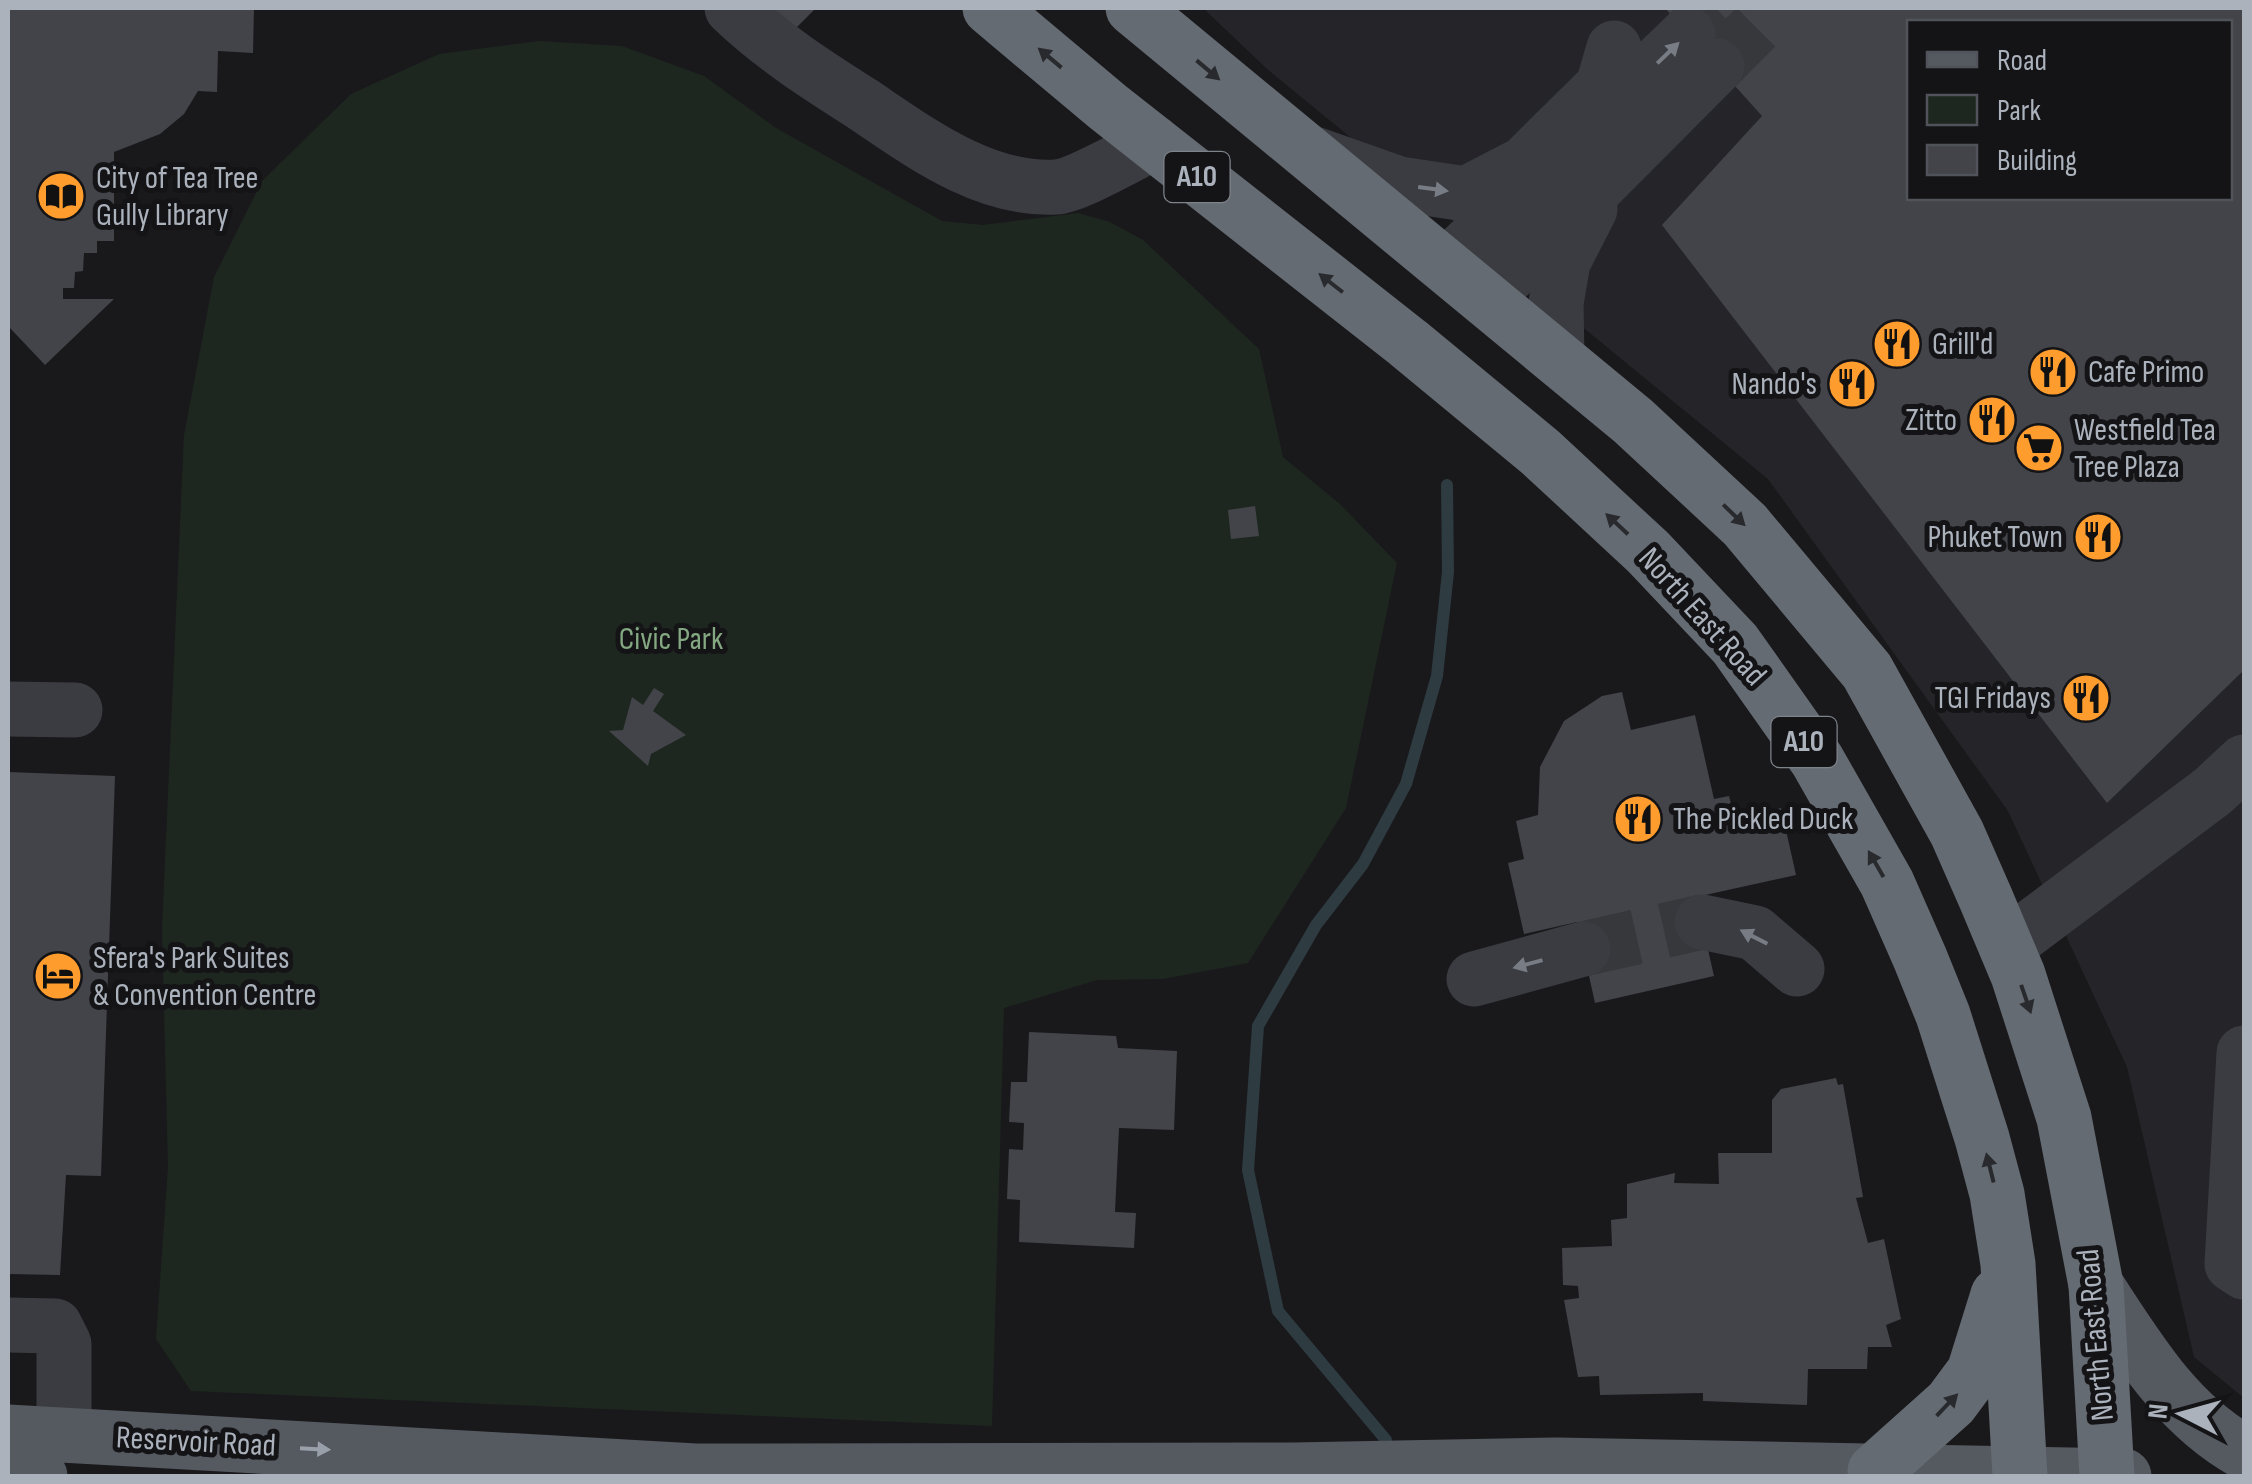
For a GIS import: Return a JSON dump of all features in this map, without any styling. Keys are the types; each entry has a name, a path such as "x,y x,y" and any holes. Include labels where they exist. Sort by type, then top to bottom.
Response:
{"highway":[{"name":"North East Road","path":"990,8 1108,108 1540,452 1648,552 1735,644 1817,760 1887,883 1944,1015 1982,1138 1997,1194 2008,1264 2020,1475"},
{"name":"North East Road","path":"1132,8 1633,421 1745,525 1867,671 1957,833 2006,946 2064,1118 2096,1285 2107,1476"},
{"path":"1408,344 1466,282"},
{"path":"1875,1471 1951,1403 1974,1372 2008,1264"}],"main road":[{"path":"2096,1285 2148,1365 2176,1398 2210,1429 2244,1452"},
{"name":"Reservoir Road","path":"8,1432 52,1455"},
{"name":"Reservoir Road","path":"8,1474 52,1455 695,1474 1293,1473 1557,1465 2124,1476"}],"lane":[{"path":"732,8 768,42 897,127 952,161 1008,182 1059,187 1154,143"},
{"path":"1307,152 1399,184 1466,194 1524,164 1603,86 1614,48"},
{"path":"1466,282 1703,50 1604,179 1563,262 1556,303 1557,357"},
{"path":"1008,182 1049,168 1108,108"},
{"path":"1466,282 1604,179"},
{"path":"8,709 76,710"},
{"path":"2006,946 2213,790 2244,762"},
{"path":"1702,922 1755,933 1797,969"},
{"path":"1474,978 1583,949"},
{"path":"2244,1053 2232,1264 2244,1272"},
{"path":"8,1325 55,1326 64,1344 52,1455"}],"shaded area":[{"path":"1203,8 2244,8 2244,1398 2194,1357 2127,1067 2008,811 1768,479 1267,69"}],"green space":[{"name":"Civic Park","path":"539,41 622,46 704,76 776,128 942,221 983,225 1078,213 1110,222 1143,240 1259,349 1283,457 1341,505 1397,563 1346,808 1248,963 1163,979 1097,980 1004,1008 992,1426 191,1391 156,1339 168,1167 162,929 184,435 214,277 262,181 351,94 439,54"}],"building":[{"name":"City of Tea Tree Gully Library","path":"8,8 254,8 253,53 218,51 217,92 198,91 184,114 160,134 114,152 114,241 97,241 97,253 84,253 83,271 75,272 74,288 63,288 63,299 114,299 45,365 9,327"},
{"path":"770,8 816,8 793,31"},
{"name":"Westfield Tea Tree Plaza","path":"1665,8 2244,8 2244,670 2107,803 1662,225 1762,116"},
{"path":"1255,506 1259,536 1231,539 1228,510"},
{"path":"654,688 664,694 653,711 686,735 651,754 648,766 609,731 623,730 632,697 643,705"},
{"path":"1622,692 1631,730 1695,715 1714,799 1729,796 1735,819 1781,808 1796,875 1696,897 1714,976 1595,1003 1577,922 1524,934 1508,863 1524,859 1516,821 1538,815 1540,767 1564,721 1602,696"},
{"name":"Sfera's Park Suites & Convention Centre","path":"8,772 115,776 101,1176 66,1175 60,1275 8,1274"},
{"path":"1029,1032 1116,1036 1118,1048 1177,1051 1174,1130 1119,1128 1115,1212 1136,1213 1134,1248 1019,1242 1020,1200 1007,1199 1009,1149 1023,1150 1024,1123 1009,1122 1011,1082 1027,1082"},
{"path":"1836,1078 1838,1085 1843,1084 1863,1197 1856,1198 1868,1243 1884,1239 1901,1319 1886,1325 1892,1347 1868,1347 1867,1369 1808,1369 1807,1405 1703,1401 1703,1393 1600,1395 1599,1376 1578,1377 1564,1300 1579,1298 1578,1286 1563,1285 1562,1248 1612,1246 1611,1220 1627,1218 1627,1184 1675,1173 1674,1183 1719,1184 1718,1153 1772,1153 1772,1100 1781,1089"}],"waterway":[{"path":"1386,1440 1278,1311 1248,1170 1258,1026 1316,925 1363,864 1406,784 1437,676 1448,572 1447,485"}],"tunnel":[{"path":"1688,34 1716,8"},
{"path":"1717,66 1760,23"},
{"path":"1583,949 1702,922"}],"place":[{"name":"City of Tea Tree Gully Library","path":"61,196"},
{"name":"Grill'd","path":"1897,344"},
{"name":"Cafe Primo","path":"2053,372"},
{"name":"Nando's","path":"1852,384"},
{"name":"Zitto","path":"1992,420"},
{"name":"Westfield Tea Tree Plaza","path":"2039,448"},
{"name":"Phuket Town","path":"2098,537"},
{"name":"TGI Fridays","path":"2086,698"},
{"name":"The Pickled Duck","path":"1638,819"},
{"name":"Sfera's Park Suites & Convention Centre","path":"58,976"}]}
